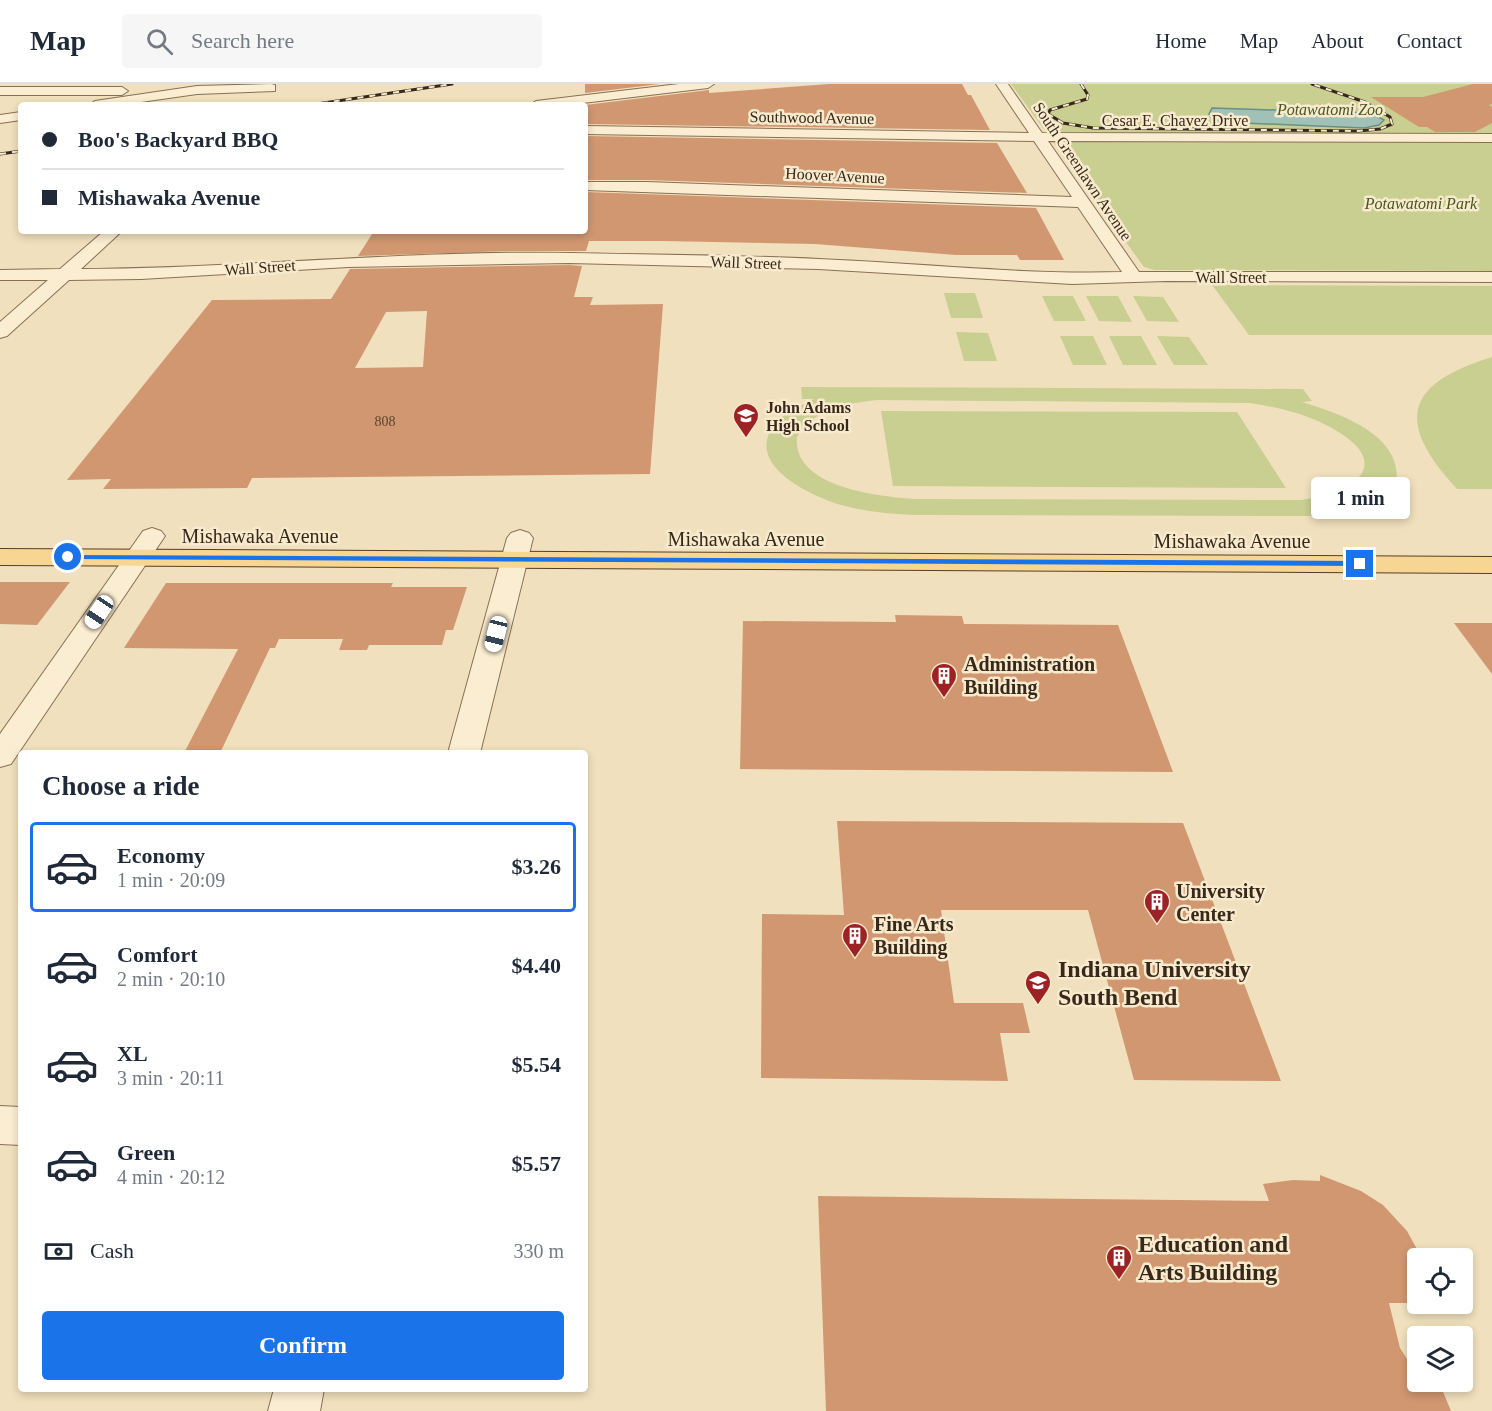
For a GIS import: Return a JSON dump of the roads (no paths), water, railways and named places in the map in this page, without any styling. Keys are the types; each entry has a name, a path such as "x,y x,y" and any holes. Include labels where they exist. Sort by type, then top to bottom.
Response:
{"main road":[{"name":"Mishawaka Avenue","path":"0,535 145,547"},
{"name":"Mishawaka Avenue","path":"518,549 1492,543"},
{"name":"Mishawaka Avenue","path":"0,557 145,547 518,549 1492,565"}],"street":[{"path":"561,102 708,84"},
{"name":"South Greenlawn Avenue","path":"1002,84 1135,278"},
{"path":"0,91 149,91 170,94"},
{"path":"45,91 60,98 57,102"},
{"path":"115,102 170,94 268,91"},
{"path":"0,119 18,116"},
{"name":"Southwood Avenue","path":"588,130 1037,136"},
{"name":"Cesar E. Chavez Drive","path":"1037,136 1492,138"},
{"name":"Hoover Avenue","path":"588,186 772,190 1005,201 1083,202"},
{"path":"0,332 111,234"},
{"name":"Wall Street","path":"0,275 141,274 371,261 578,258 818,264 1072,279 1492,277"},
{"path":"0,757 145,547"},
{"path":"466,750 518,549"},
{"path":"0,1125 18,1126"},
{"path":"294,1411 298,1392"}],"water":[{"path":"1212,108 1371,113 1384,120 1379,125 1364,128 1220,122 1211,117 1215,116 1209,114"}],"railway":[{"path":"330,102 452,84"},
{"path":"1081,84 1088,95 1087,99 1050,110 1048,114 1063,123 1093,128 1358,131 1380,129 1392,124 1390,117 1365,102 1312,84"},
{"path":"0,154 18,151"}],"place":[{"name":"John Adams High School","path":"746,439"},
{"name":"Administration Building","path":"944,699"},
{"name":"University Center","path":"1157,925"},
{"name":"Fine Arts Building","path":"855,959"},
{"name":"Indiana University South Bend","path":"1038,1006"},
{"name":"Education and Arts Building","path":"1119,1281"}],"park label":[{"name":"Potawatomi Zoo","path":"1330,109"},
{"name":"Potawatomi Park","path":"1421,203"}]}
